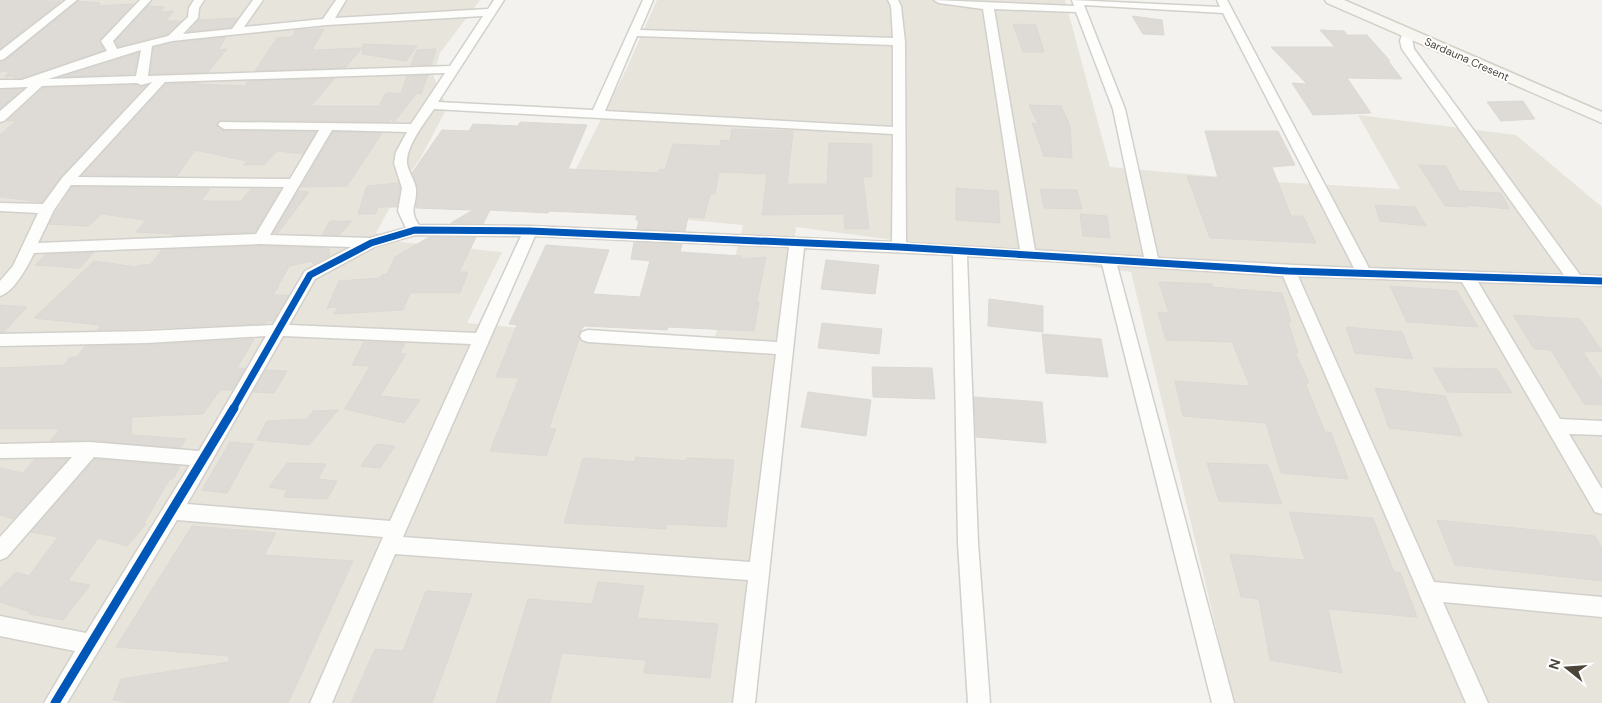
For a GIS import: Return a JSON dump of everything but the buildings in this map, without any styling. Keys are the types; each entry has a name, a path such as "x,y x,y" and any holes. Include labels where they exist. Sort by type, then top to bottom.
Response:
{"street":[{"path":"0,57 72,0"},
{"path":"114,53 107,41 146,0"},
{"path":"172,38 193,18 194,8 199,0"},
{"path":"235,32 258,0"},
{"path":"327,22 342,0"},
{"path":"415,230 404,209 409,196 408,186 400,164 401,157 416,128 499,0"},
{"path":"597,114 648,0"},
{"path":"894,0 900,42 899,247"},
{"path":"939,0 988,6 1078,4 1224,5 1364,273"},
{"name":"Sardauna Cresent","path":"1332,0 1602,118"},
{"path":"1078,4 1119,109 1152,262"},
{"path":"988,6 1028,254"},
{"path":"24,83 114,53 172,38 327,22 490,12"},
{"path":"633,32 900,42"},
{"path":"1407,33 1408,49 1576,280"},
{"path":"141,80 147,45"},
{"path":"0,84 454,69"},
{"path":"0,291 19,268 47,209 67,181 161,80"},
{"path":"0,118 39,83"},
{"path":"431,105 900,131"},
{"path":"224,125 416,128"},
{"path":"260,239 328,126"},
{"path":"67,181 293,184"},
{"path":"0,207 47,209"},
{"path":"55,703 204,459 310,275 371,243 415,230 530,231 797,242 1288,270 1602,281"},
{"path":"321,703 392,537 530,231"},
{"path":"30,248 260,239 371,243"},
{"path":"744,703 797,242"},
{"path":"960,250 968,543 979,703"},
{"path":"1108,259 1223,703"},
{"path":"1288,270 1476,703"},
{"path":"1467,277 1602,506"},
{"path":"0,340 147,337 280,330 482,339"},
{"path":"588,336 785,349"},
{"path":"1555,426 1602,428"},
{"path":"0,450 90,449 204,459"},
{"path":"0,551 90,449"},
{"path":"172,511 392,537 759,572"},
{"path":"1428,591 1602,607"},
{"path":"0,626 90,644"}],"shaded area":[{"path":"0,0 480,0 440,53 433,75 447,108 420,159 405,180 376,233 401,242 502,252 467,323 713,345 743,225 556,208 626,70 657,0 1065,0 1110,167 1278,182 1400,189 1358,115 1516,135 1602,207 1602,703 1234,703 1131,272 796,227 742,703 0,703"}],"cycle path":[{"path":"55,703 204,459 310,275 371,243 415,230 530,231 899,247 1288,271 1602,281"}]}
